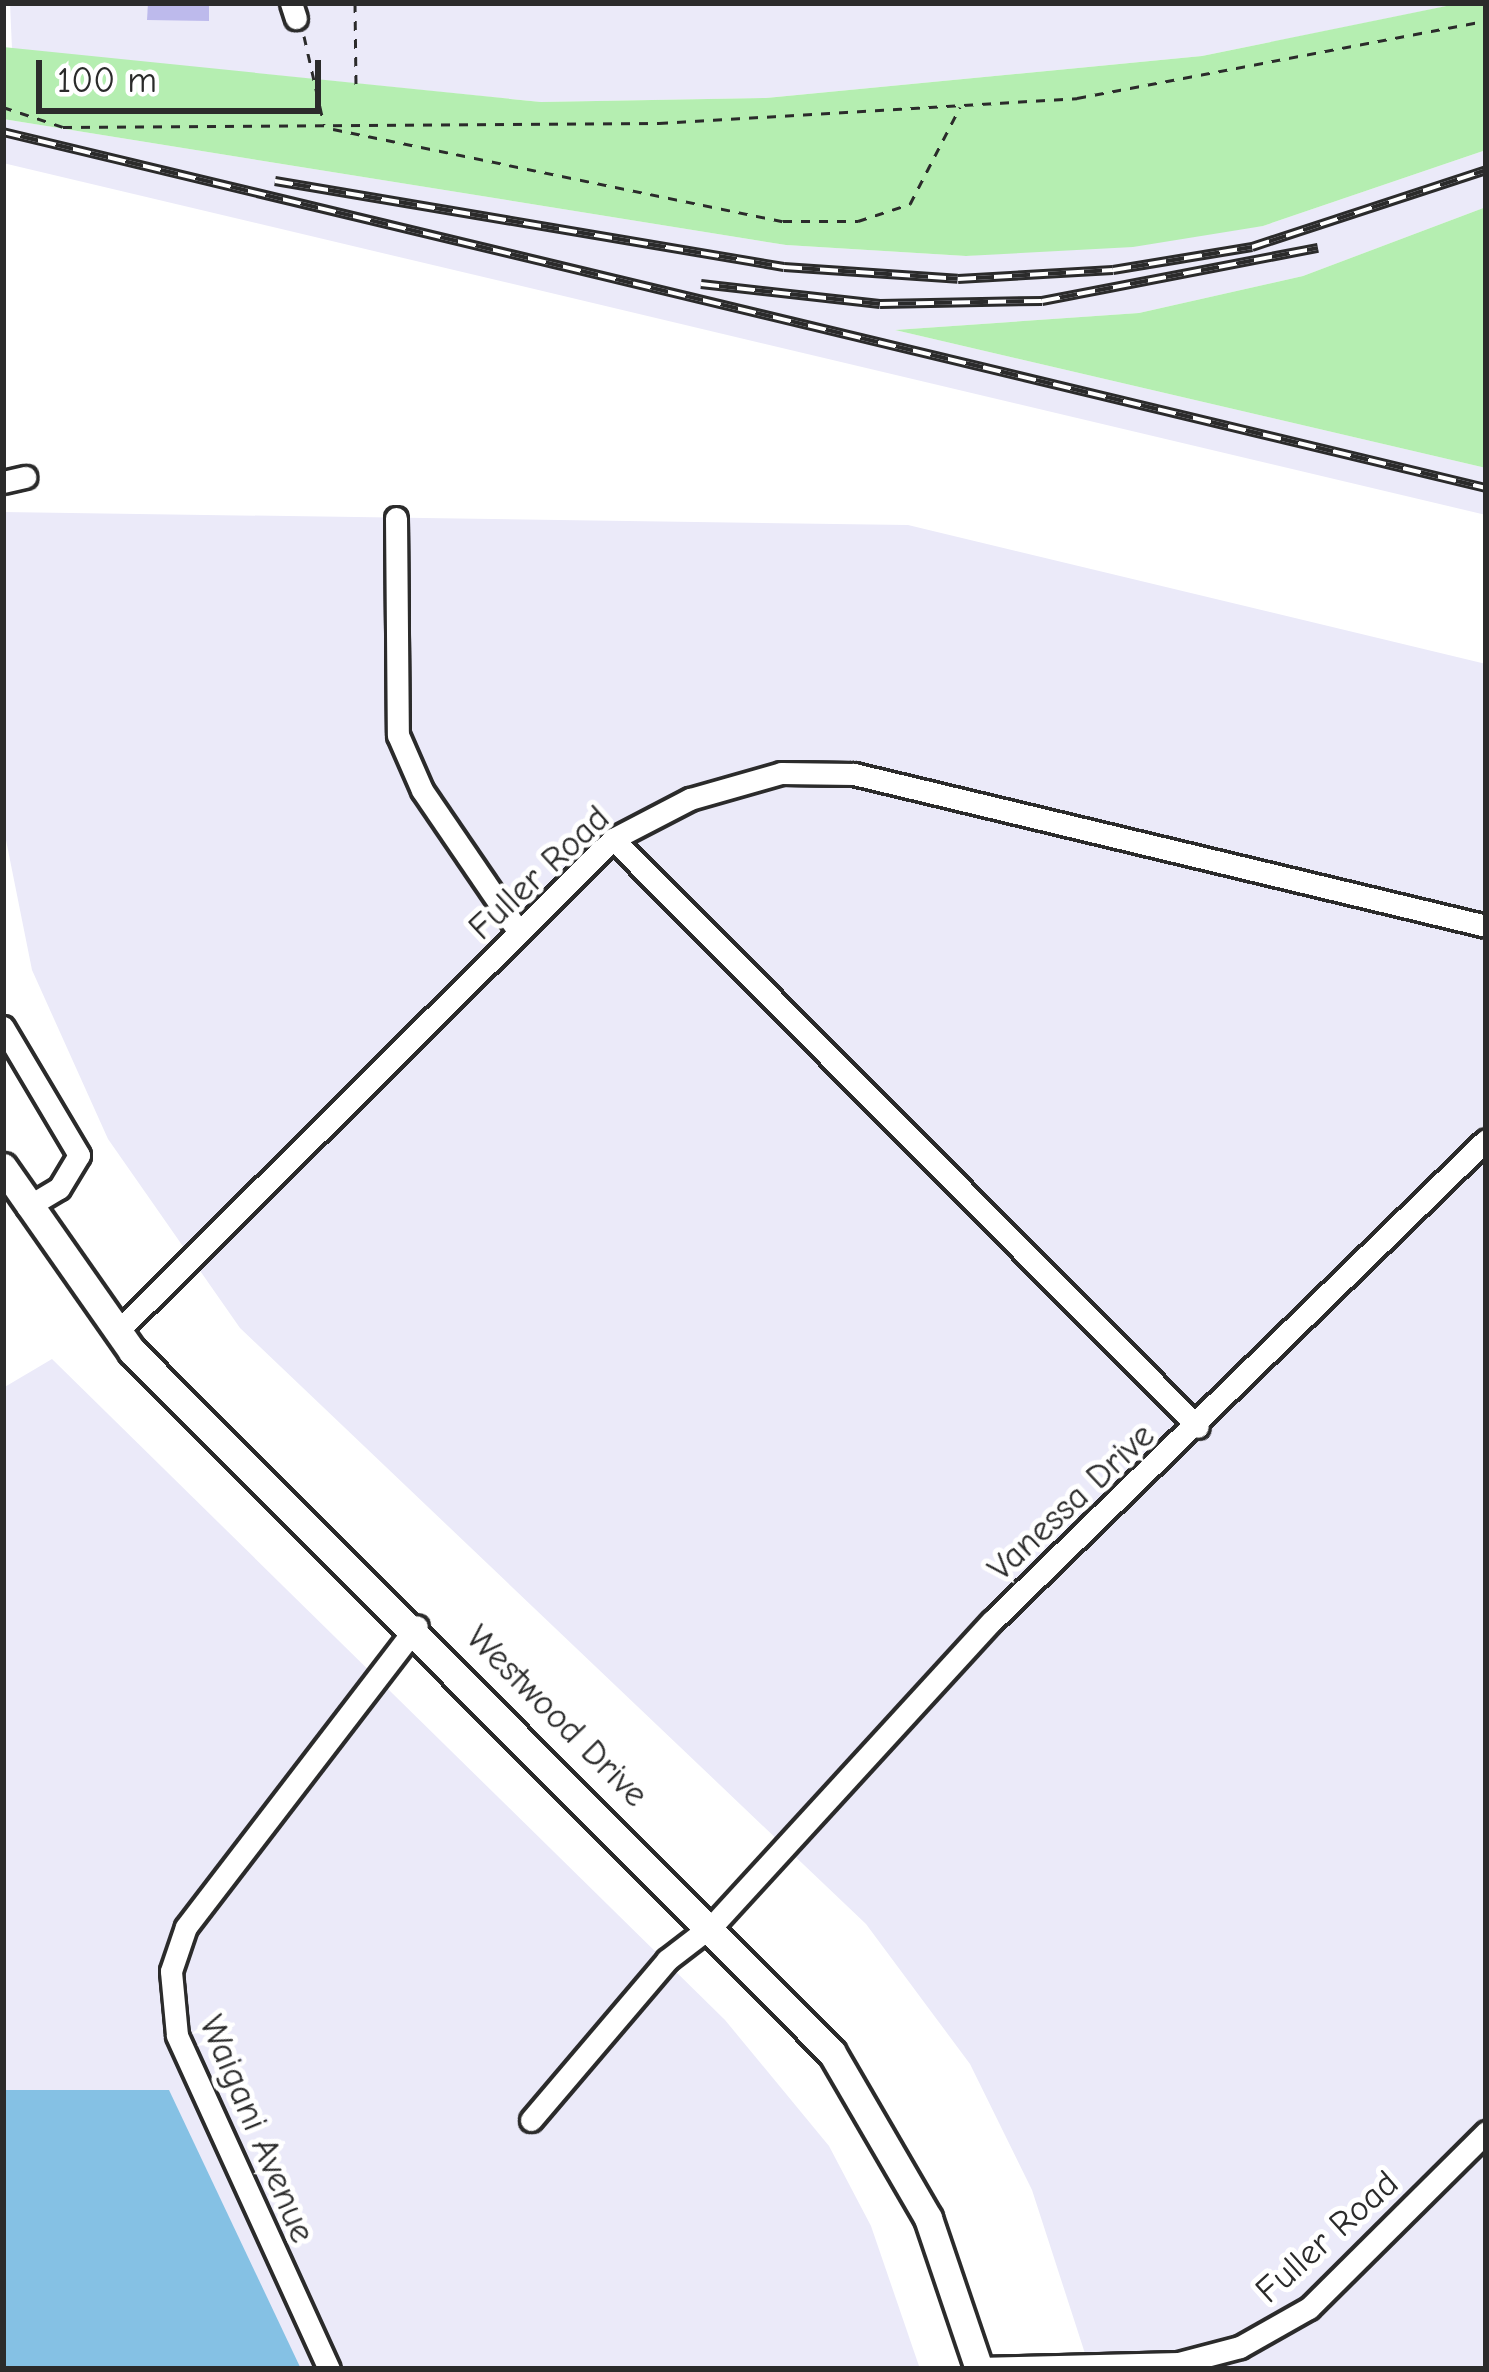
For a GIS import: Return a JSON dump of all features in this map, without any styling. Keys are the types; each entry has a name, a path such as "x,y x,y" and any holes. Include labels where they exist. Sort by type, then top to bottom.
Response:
{"main road":[{"name":"Westwood Drive","path":"3,1167 117,1331 715,1924 832,2053 898,2156 978,2368"}],"street":[{"path":"396,518 398,735 422,790 519,932"},
{"name":"Fuller Road","path":"117,1331 613,839 690,799 782,773 854,774 1486,926"},
{"path":"613,839 1198,1427"},
{"path":"3,1027 79,1155 59,1188 27,1207"},
{"name":"Vanessa Drive","path":"531,2120 679,1947 715,1924 992,1621 1198,1427 1486,1140"},
{"name":"Waigani Avenue","path":"329,2369 177,2036 171,1971 186,1927 416,1626"},
{"name":"Fuller Road","path":"978,2368 1179,2363 1240,2347 1309,2308 1486,2132"}],"path":[{"path":"355,3 356,87"},
{"path":"294,10 324,126"},
{"path":"3,107 63,127 659,124 961,105 1188,80 1486,21"},
{"path":"324,126 737,213 858,221 910,204 961,105"}],"shaded area":[{"path":"10,3 1462,3 1202,56 766,98 541,102 12,49"},
{"path":"3,119 786,245 966,256 1263,226 1486,150 1486,207 1303,276 1139,313 895,330 1486,468 1486,515 3,163"},
{"path":"3,512 908,525 1486,664 1486,2369 1090,2369 1032,2190 970,2064 866,1924 240,1328 108,1139 32,970 3,825"},
{"path":"52,1359 725,2020 829,2146 871,2226 920,2369 3,2369 3,1388"}],"green space":[{"path":"1461,3 1486,3 1486,150 1263,226 1133,247 966,256 786,245 3,119 3,47 541,102 766,98 1202,56"},
{"path":"1486,207 1486,468 895,330 1139,313 1303,276"}],"water":[{"path":"3,2090 169,2090 301,2369 3,2369"}],"building":[{"path":"148,3 209,3 209,21 147,20"}],"railway":[{"path":"3,132 1486,488"},
{"path":"275,181 784,267 958,279 1113,270 1252,247 1486,170"},
{"path":"701,284 880,304 1042,301 1318,248"}]}
